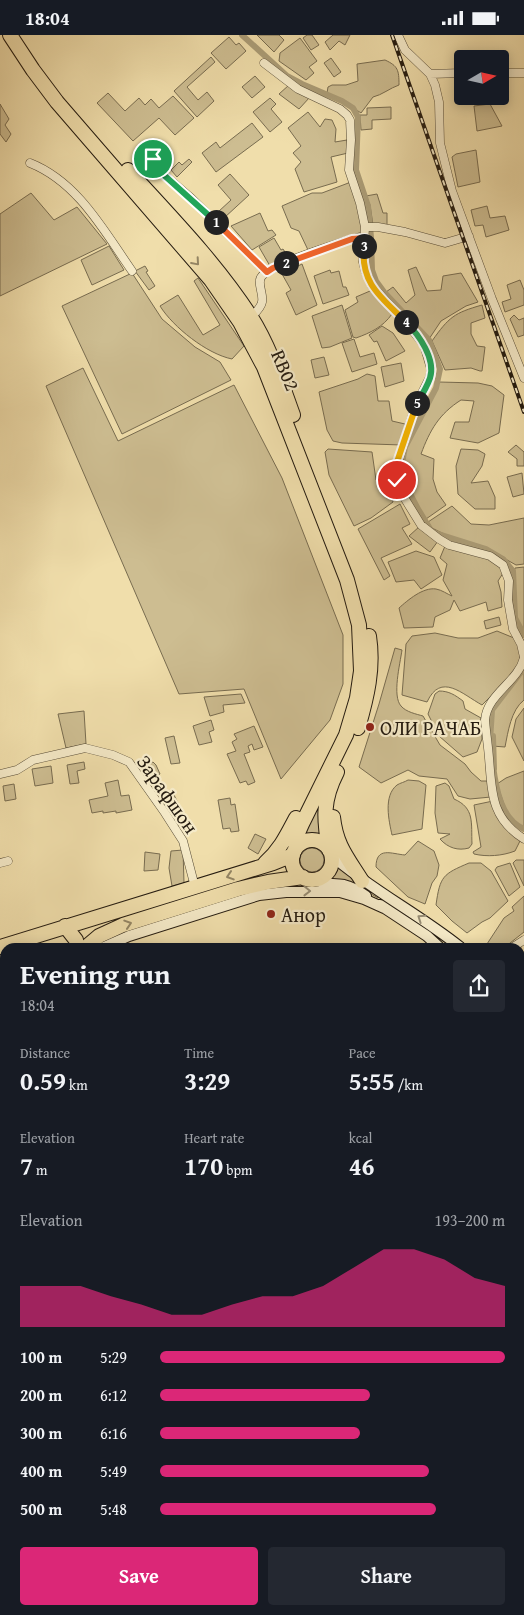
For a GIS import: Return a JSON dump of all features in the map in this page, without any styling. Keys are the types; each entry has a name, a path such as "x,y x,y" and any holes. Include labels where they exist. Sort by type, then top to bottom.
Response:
{"highway":[{"name":"RB02","path":"10,35 57,102 211,280 247,334 264,367 347,580 359,625 361,671 357,698 328,784"},
{"name":"RB02","path":"20,35 38,63 92,130 221,275 251,317 273,362 354,578 363,605 370,646 371,671 366,699 356,733 328,784"},
{"path":"308,879 298,874 293,865 298,833 328,784"},
{"path":"91,943 99,936 123,925 238,889 268,882 323,876 328,872 332,861 324,818 328,784"},
{"path":"262,865 279,849 305,802 328,784"},
{"path":"328,784 338,842 362,881"},
{"path":"12,943 262,865 294,852 302,843 312,840 322,843 330,853"},
{"path":"259,895 268,882"},
{"path":"65,926 76,943"}],"street":[{"path":"398,35 405,50 430,74 435,85 438,95 440,143 452,191 524,378"},
{"path":"264,63 298,89 325,101 347,115 352,126 349,170 360,203 365,227 363,262 365,269 372,287 410,327 424,345 431,369 430,377 415,407 396,465 397,480 405,499 421,525 449,545 490,556 503,565 509,581 508,601 513,629 521,644 524,658 523,663 512,678 490,704 485,720 490,784 494,799 501,817 507,826 524,839"},
{"path":"430,74 454,73"},
{"path":"509,73 524,73"},
{"path":"158,153 153,159 155,167 192,199 267,272"},
{"path":"30,163 50,174 80,199 92,213 132,271"},
{"path":"365,227 378,227 405,232 445,243 469,236"},
{"path":"251,317 260,308 263,301 261,276 273,268 352,239 365,238"},
{"name":"Зарафшон","path":"0,774 17,770 33,760 85,748 113,755 129,762 183,841 195,887"},
{"path":"330,853 362,881 426,921 455,943"},
{"path":"308,879 321,884 344,885 355,889 434,943"},
{"path":"113,943 137,933 259,895 286,892 340,892 384,907"}],"shaded area":[{"path":"257,35 279,35 284,40 274,52"},
{"path":"307,35 312,35 319,45 311,50 303,38"},
{"path":"333,35 350,35 345,45 339,41 330,50 325,42"},
{"path":"229,37 236,45 239,43 246,51 226,69 211,53"},
{"path":"300,38 317,61 309,67 314,73 306,80 279,61 280,53"},
{"path":"211,57 215,62 187,87 198,100 207,92 214,101 197,117 174,91"},
{"path":"331,58 341,72 334,77 324,63"},
{"path":"385,60 393,64 397,69 399,85 373,97 361,113 327,93 328,87 332,85 346,85 358,81 357,64"},
{"path":"255,76 265,87 252,98 242,87"},
{"path":"289,85 310,97 299,109 279,94"},
{"path":"108,93 125,111 139,98 145,105 151,99 159,108 173,96 194,118 175,135 159,118 133,141 97,103"},
{"path":"270,98 276,104 271,109 282,122 270,132 253,112"},
{"path":"0,104 9,119 5,125 11,134 6,142 0,134"},
{"path":"491,105 502,126 477,131 474,106"},
{"path":"391,107 391,119 372,120 372,129 361,130 360,115 367,115 367,108"},
{"path":"308,112 320,127 325,119 332,120 336,129 335,142 347,140 348,153 331,157 337,182 304,192 295,169 301,162 293,153 301,146 288,128"},
{"path":"252,123 263,137 216,172 202,153 216,142 220,148"},
{"path":"476,150 480,182 458,187 452,157 456,154"},
{"path":"189,159 192,162 177,177 171,170 179,162 182,165"},
{"path":"230,174 249,195 224,218 218,212 231,200 218,185"},
{"path":"351,182 360,204 362,232 308,250 299,231 291,228 282,206 312,193 322,193"},
{"path":"31,193 54,220 77,207 107,244 0,296 0,214"},
{"path":"377,194 383,213 387,213 387,226 373,225 370,205 366,196"},
{"path":"487,206 490,218 505,216 509,230 486,237 483,225 475,226 471,210"},
{"path":"260,213 268,231 272,230 276,235 252,250 231,226"},
{"path":"274,238 281,250 283,249 287,255 270,266 259,247"},
{"path":"109,246 124,270 92,285 81,260"},
{"path":"302,264 317,305 296,315 286,293 291,290 282,274"},
{"path":"145,266 148,271 146,272 155,286 149,290 135,271"},
{"path":"416,267 427,291 441,290 443,276 461,273 478,302 466,306 441,321 429,339 386,292 393,287 406,303 415,295 408,270"},
{"path":"330,270 331,273 339,271 343,287 346,287 349,295 323,304 314,276"},
{"path":"132,273 162,319 195,347 220,362 231,380 122,434 62,306"},
{"path":"198,278 244,346 232,359 212,352 192,339 173,322 160,306 178,295 203,335 220,325 194,281"},
{"path":"520,280 524,290 524,305 505,312 502,302 511,299 507,285"},
{"path":"370,291 392,314 385,323 376,329 356,338 353,337 345,310 358,302 356,297"},
{"path":"342,305 352,338 330,347 322,348 312,316"},
{"path":"482,305 485,318 471,323 471,334 477,346 485,347 482,371 471,368 445,370 432,341 443,326 453,317"},
{"path":"514,315 519,320 524,318 524,335 518,337 510,319"},
{"path":"382,326 393,333 405,351 386,361 377,341 374,342 369,335"},
{"path":"354,339 360,357 374,353 377,364 352,372 342,343"},
{"path":"324,357 329,375 315,378 311,360"},
{"path":"401,363 404,381 385,387 381,367"},
{"path":"83,368 118,441 234,385 282,478 343,635 343,684 330,720 281,779 244,689 179,694 46,386"},
{"path":"367,374 375,376 378,401 389,401 392,421 405,424 402,445 342,443 333,441 327,430 319,392 358,379"},
{"path":"439,382 478,383 492,386 504,395 499,433 478,443 450,438 455,422 469,422 474,401 461,400 453,405 436,423 421,454 434,459 433,479 437,492 446,505 426,519 406,485 402,474 402,465 409,442"},
{"path":"516,445 524,452 524,466 517,466 517,459 508,452"},
{"path":"328,449 372,452 376,480 385,478 393,502 371,518 354,526 329,475 325,452"},
{"path":"461,449 478,450 485,454 482,466 471,483 488,481 495,497 495,509 475,509 458,494 456,466"},
{"path":"522,473 524,494 513,497 507,477"},
{"path":"400,504 410,524 402,528 412,544 381,558 390,576 384,580 358,529"},
{"path":"452,506 471,524 489,525 524,518 524,564 516,565 486,548 448,536 432,528 428,522"},
{"path":"420,526 438,541 430,552 409,536"},
{"path":"445,546 492,559 505,570 498,581 502,607 488,611 486,602 460,611 454,600 450,610 435,617 433,627 404,628 399,608 416,595 426,590 436,589 452,596 443,580 447,564 440,558"},
{"path":"416,551 434,557 442,575 421,589 414,580 396,582 388,562"},
{"path":"524,567 524,635 516,618 514,571 515,568"},
{"path":"499,617 501,625 486,629 484,621"},
{"path":"497,631 514,638 521,648 519,665 482,705 460,691 445,687 439,688 433,693 427,702 402,695 406,644 412,636 435,633 458,638 478,638"},
{"path":"395,648 402,650 397,688 398,701 401,706 408,711 423,716 440,745 465,764 481,781 489,781 491,797 470,799 458,796 447,779 419,776 408,770 381,783 359,767"},
{"path":"524,670 524,700 513,715 505,747 492,746 491,728 493,711"},
{"path":"439,691 457,697 463,701 465,709 481,718 482,739 477,752 463,757 439,736 428,714 435,694"},
{"path":"241,694 245,703 223,705 224,712 210,716 204,697"},
{"path":"524,708 524,761 512,737 516,719"},
{"path":"84,711 86,744 66,748 58,714"},
{"path":"211,720 214,730 209,732 212,742 199,745 193,726"},
{"path":"254,726 263,747 254,750 252,744 248,746 250,752 244,754 255,782 248,785 246,781 240,783 227,754 236,751 232,742 237,739 234,734"},
{"path":"174,736 180,763 171,764 165,738"},
{"path":"84,762 85,769 77,771 79,783 70,784 67,765"},
{"path":"153,762 160,774 147,779 142,767"},
{"path":"51,766 53,783 35,786 32,769"},
{"path":"524,771 524,829 508,816 497,784 506,778"},
{"path":"118,780 121,796 129,795 132,810 116,813 116,811 103,813 103,811 92,813 89,800 108,796 105,783"},
{"path":"408,780 419,781 426,785 422,829 392,835 388,809 390,795 397,785"},
{"path":"445,783 449,786 454,799 466,807 471,817 472,844 469,848 453,848 446,845 440,839 450,834 438,833 435,813 436,786"},
{"path":"14,784 16,799 5,801 3,786"},
{"path":"322,792 323,835 315,833 300,835"},
{"path":"173,793 178,803 167,809 161,798"},
{"path":"230,798 231,805 235,804 239,831 231,832 230,828 223,829 218,800"},
{"path":"493,801 503,826 521,839 515,851 510,853 484,856 474,854 473,852 481,847 474,805"},
{"path":"255,834 266,839 258,854 248,848"},
{"path":"418,841 434,851 439,865 437,876 432,883 425,904 408,897 376,867 377,860 382,854 405,855"},
{"path":"312,848 317,849 323,855 323,865 317,871 312,872 307,871 301,865 300,860 301,855 307,849"},
{"path":"183,850 184,883 172,886 169,868 171,851"},
{"path":"145,852 160,854 158,870 144,871"},
{"path":"516,860 524,860 524,886 513,863"},
{"path":"469,863 481,863 491,871 508,901 490,918 467,933 436,905 439,888 444,877 453,870"},
{"path":"510,863 520,887 509,896 495,870 497,867"},
{"path":"338,864 380,896 378,898 364,890 329,880 334,875"},
{"path":"524,896 524,932 510,943 488,943 504,918 514,911 512,907"}],"waterway":[{"path":"242,35 287,76 342,101 353,108 358,117 356,170 368,206 372,270 376,281 384,292 429,340 440,369 436,388 405,447 400,474 432,532 486,549 503,559 513,571 515,618 524,635"},
{"path":"490,741 492,710 524,668"},
{"path":"493,736 494,769"},
{"path":"493,766 498,793 505,811 516,824 524,829"}],"railway":[{"path":"392,35 524,412"}],"place":[{"name":"ОЛИ РАЧАБ","path":"370,727"},
{"name":"Анор","path":"271,914"}],"route":[{"path":"153,159 155,167 192,199 267,272 273,268 352,239 365,238 363,262 372,287 410,327 424,345 431,369 425,390 415,407 396,465 397,480"}]}
